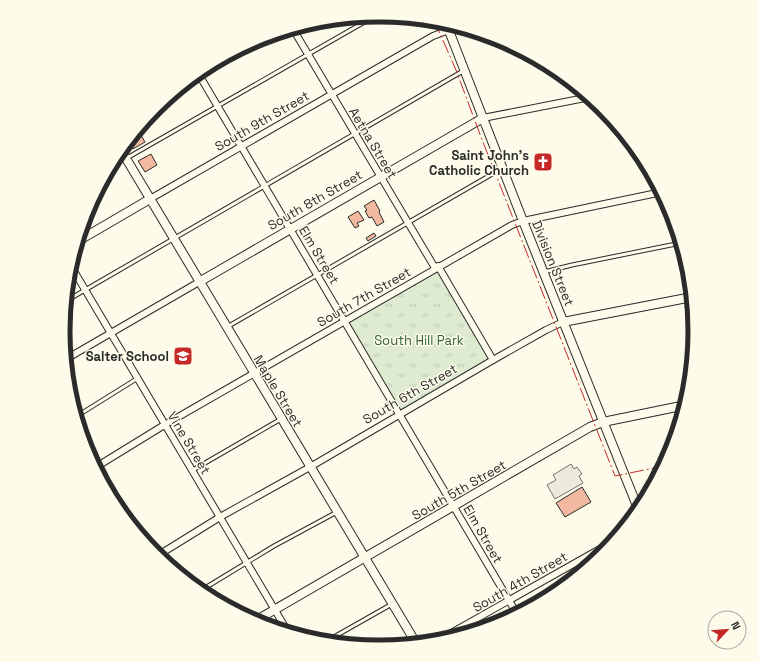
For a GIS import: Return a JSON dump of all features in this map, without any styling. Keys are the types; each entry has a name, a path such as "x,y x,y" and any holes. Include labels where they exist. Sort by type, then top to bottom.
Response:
{"street":[{"name":"South 9th Street","path":"86,237 243,147 444,29"},
{"name":"Division Street","path":"450,31 502,168 635,504"},
{"name":"Aetna Street","path":"296,34 408,223 437,267 493,360"},
{"name":"Elm Street","path":"201,79 515,609"},
{"name":"South 8th Street","path":"71,356 380,176 483,118 582,98"},
{"name":"Maple Street","path":"126,158 412,638"},
{"name":"South 7th Street","path":"100,464 166,424 504,229 523,221 656,193"},
{"name":"Vine Street","path":"76,274 166,424 283,625"},
{"name":"South 6th Street","path":"164,552 220,517 310,467 546,330 563,322 687,298"},
{"name":"South 5th Street","path":"263,617 585,430 603,422 679,406"},
{"name":"South 4th Street","path":"459,629 595,552"}],"lane":[{"path":"126,158 362,23"},
{"path":"72,297 356,135 465,70"},
{"path":"226,327 502,168"},
{"path":"543,272 565,266 676,244"},
{"path":"82,413 138,378"},
{"path":"192,470 282,419"},
{"path":"207,587 247,562 337,512"},
{"path":"335,636 392,604"}],"green space":[{"name":"South Hill Park","path":"438,266 493,360 400,415 345,320"}],"shaded area":[{"path":"571,464 574,469 577,467 582,474 579,476 583,483 555,499 547,485 556,480 553,475"}],"building":[{"path":"141,135 145,142 133,149 132,147"},
{"path":"151,154 157,165 145,172 138,161"},
{"path":"374,200 384,222 377,226 372,217 369,218 365,211 367,210 364,206"},
{"path":"358,211 364,220 357,223 359,226 355,228 348,217"},
{"path":"374,233 376,236 368,241 366,238"},
{"path":"582,487 591,502 565,517 556,503"}],"power":[{"path":"437,28 456,70 615,476 657,467"}],"place":[{"name":"Saint John's Catholic Church","path":"543,162"},
{"name":"Salter School","path":"183,356"}]}
